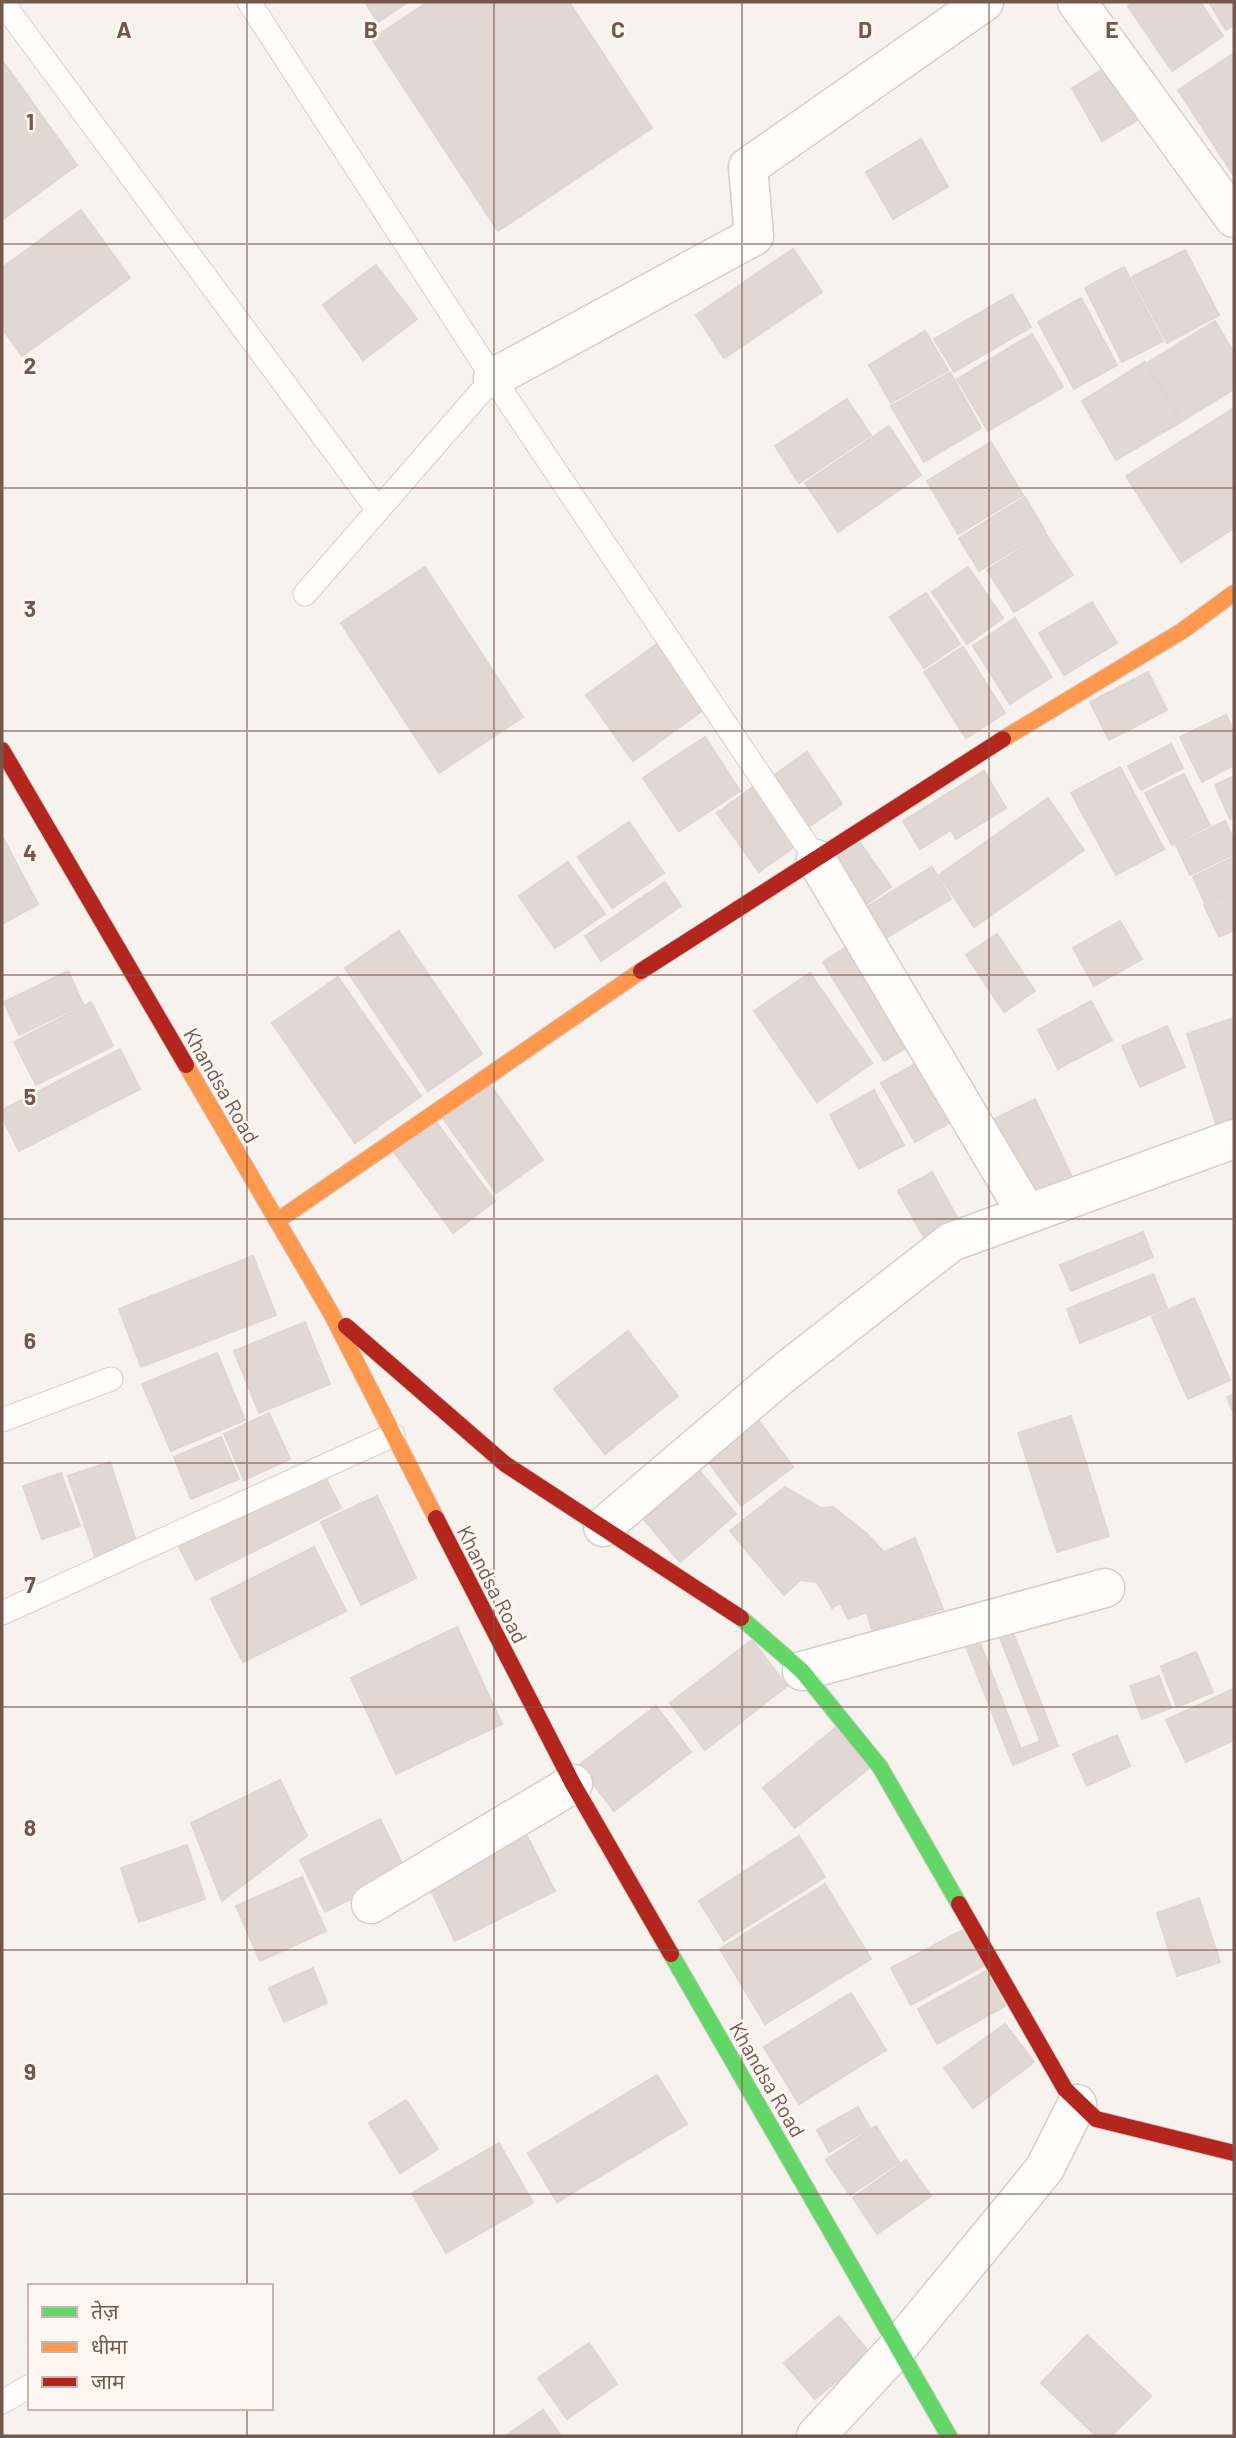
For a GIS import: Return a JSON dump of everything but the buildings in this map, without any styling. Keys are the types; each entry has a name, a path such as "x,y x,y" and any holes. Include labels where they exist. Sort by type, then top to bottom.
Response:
{"street":[{"path":"493,378 754,236 748,167 984,2"},
{"path":"1077,2 1234,218"},
{"path":"277,1221 573,1015 1024,725 1182,631 1234,593"},
{"name":"Khandsa Road","path":"2,750 331,1313 573,1784 949,2436"},
{"path":"816,859 1027,1214"},
{"path":"603,1527 780,1376 951,1242 1234,1139"},
{"path":"331,1313 505,1464 736,1614 802,1671 880,1767 1065,2089 1077,2104 1107,2123 1234,2154"},
{"path":"802,1671 1105,1588"},
{"path":"371,1904 573,1784"},
{"path":"816,2436 899,2346 1045,2168 1077,2104"}],"lane":[{"path":"2,2 378,510"},
{"path":"249,2 493,378 816,859"},
{"path":"305,594 493,378"},
{"path":"2,1420 111,1379"},
{"path":"2,1613 393,1436"},
{"path":"2,2402 28,2387"}],"traffic: fast":[{"path":"741,1618 802,1671 880,1767 959,1904"},
{"path":"671,1954 949,2436"}],"traffic: slow":[{"path":"1003,739 1182,631 1234,593"},
{"path":"277,1221 641,971"},
{"path":"186,1065 331,1313 436,1518"}],"traffic: jam":[{"path":"641,971 1003,739"},
{"path":"2,750 186,1065"},
{"path":"346,1326 505,1464 741,1618"},
{"path":"436,1518 573,1784 671,1954"},
{"path":"959,1904 1065,2089 1096,2119 1234,2153"}]}
